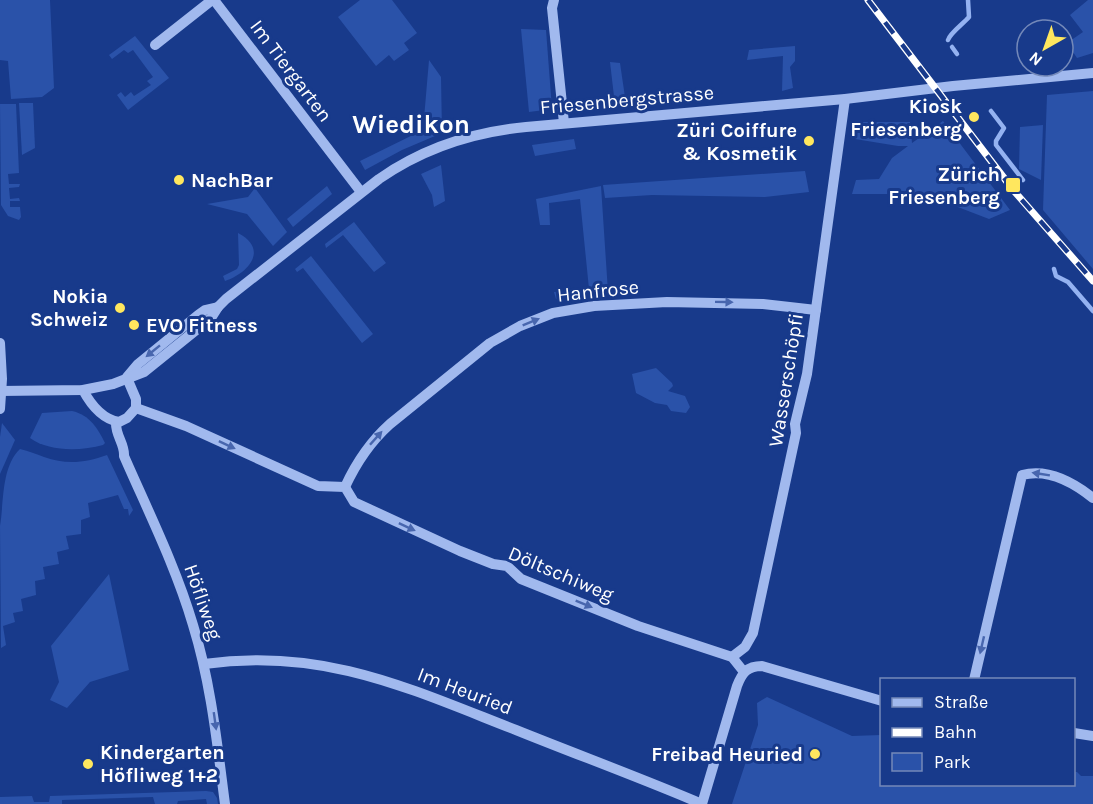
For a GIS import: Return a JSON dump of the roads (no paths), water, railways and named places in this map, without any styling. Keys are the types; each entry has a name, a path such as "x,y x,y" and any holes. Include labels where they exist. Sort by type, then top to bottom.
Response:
{"street":[{"name":"Im Tiergarten","path":"155,45 213,0 362,192"},
{"path":"554,0 552,8 564,123"},
{"name":"Friesenbergstrasse","path":"0,391 83,390 113,384 144,372 211,318 218,307 362,192 403,164 460,140 502,129 845,99 1093,73"},
{"name":"Wasserschöpfi","path":"728,656 745,647 753,633 778,524 796,433 795,424 807,374 845,99"},
{"name":"Hanfrose","path":"345,487 362,455 390,424 490,343 534,320 561,311 594,306 667,302 752,303 816,310"},
{"path":"0,343 0,409"},
{"path":"83,390 96,409 106,418 116,422 127,418 136,408 136,399 127,378"},
{"path":"136,408 186,426 318,486 345,487"},
{"name":"Höfliweg","path":"116,422 116,432 124,450 124,456 178,580 193,623 214,715 225,804"},
{"path":"975,678 1022,475 1032,472 1058,477 1073,482 1093,498"},
{"name":"Döltschiweg","path":"345,487 354,502 460,551 494,564 507,566 521,579 639,626 728,656"},
{"path":"728,656 744,672"},
{"name":"Im Heuried","path":"204,664 229,660 276,660 319,664 356,671 416,691 702,804"},
{"path":"702,804 737,686 744,672 752,667 762,666 880,700"},
{"path":"1075,733 1093,736"}],"waterway":[{"path":"948,40 969,17 968,0"},
{"path":"952,47 957,54"},
{"path":"991,111 1004,128 996,145 1023,180"},
{"path":"1054,269 1056,276 1068,282 1093,311"}],"railway":[{"path":"868,0 1014,191 1093,281"}],"place":[{"name":"Kiosk Friesenberg","path":"974,117"},
{"name":"Züri Coiffure & Kosmetik","path":"809,141"},
{"name":"NachBar","path":"179,180"},
{"name":"Zürich Friesenberg","path":"1013,185"},
{"name":"Nokia Schweiz","path":"120,308"},
{"name":"EVO Fitness","path":"134,325"},
{"name":"Freibad Heuried","path":"815,754"},
{"name":"Kindergarten Höfliweg 1+2","path":"88,764"}],"district":[{"name":"Wiedikon","path":"411,124"}]}
